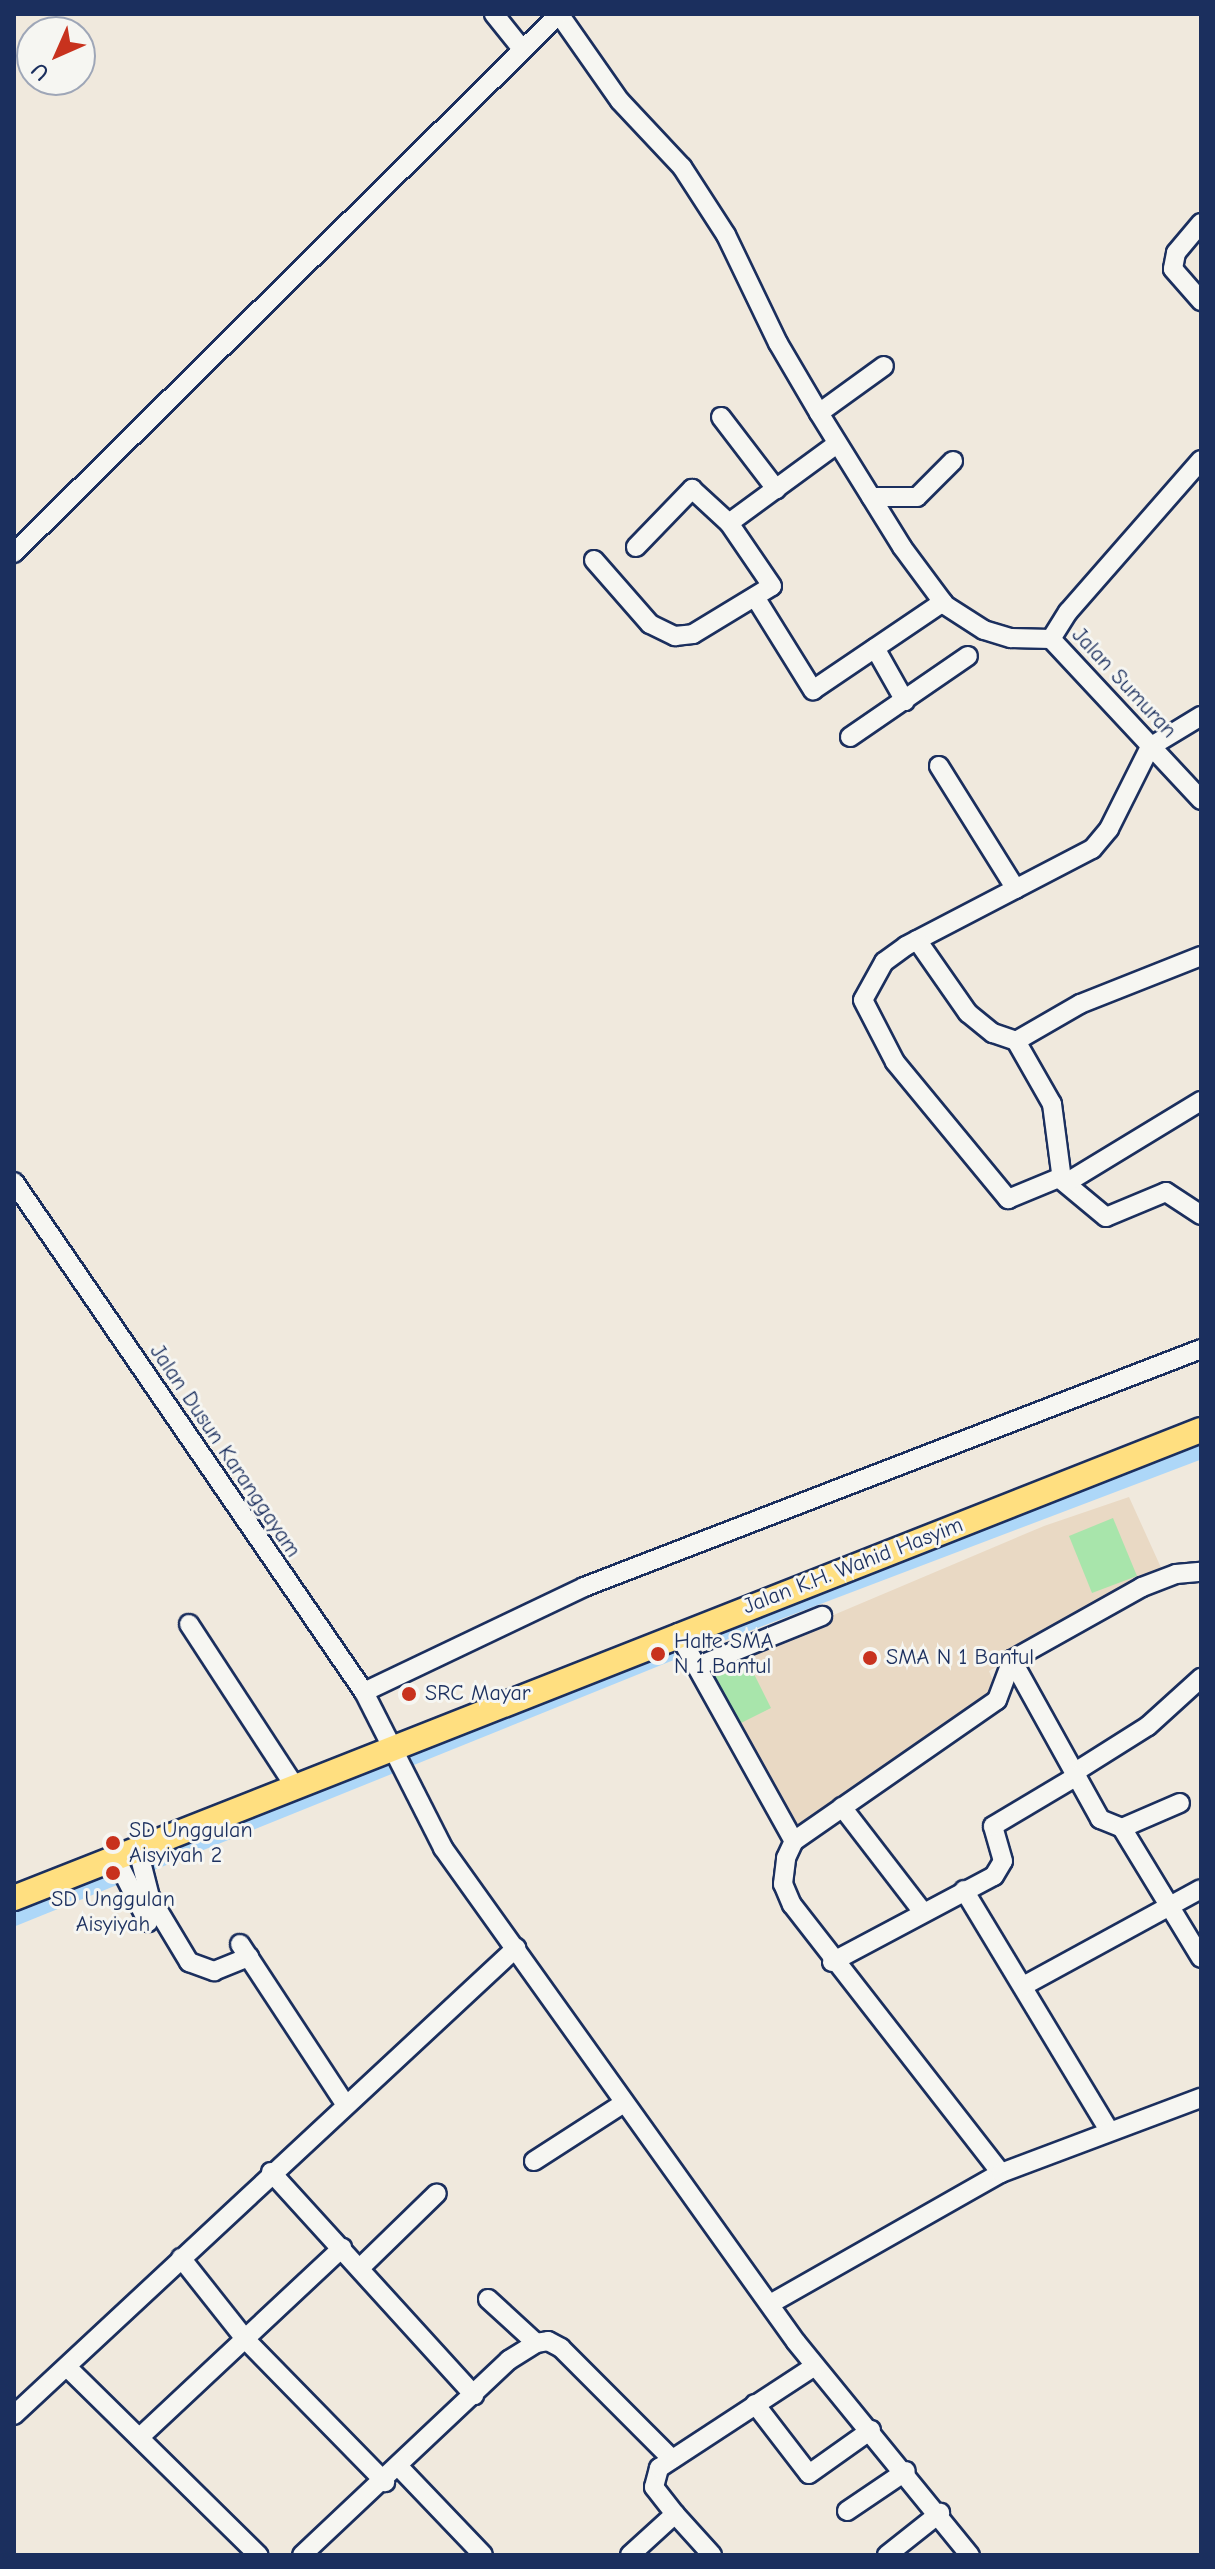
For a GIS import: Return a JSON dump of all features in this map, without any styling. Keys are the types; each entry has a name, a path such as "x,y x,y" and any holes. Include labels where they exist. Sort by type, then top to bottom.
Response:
{"main road":[{"name":"Jalan K.H. Wahid Hasyim","path":"14,1898 133,1871 296,1788 397,1754 679,1636 1201,1430"}],"street":[{"path":"494,14 522,49"},
{"path":"14,527 20,547 558,15"},
{"name":"Jalan Sumuran","path":"558,15 620,101 682,167 726,235 778,343 837,444 943,602 984,630 1011,638 1051,639 1201,800"},
{"path":"1201,223 1176,253 1173,269 1201,301"},
{"path":"819,413 884,366"},
{"path":"721,417 776,489"},
{"path":"729,523 837,444"},
{"path":"1051,639 1068,612 1201,460"},
{"path":"871,497 917,497 953,461"},
{"path":"594,560 650,624 675,636 693,634 755,597 771,583 729,523 692,489 636,547"},
{"path":"755,597 808,688 818,688 943,602"},
{"path":"875,648 905,701"},
{"path":"850,737 968,656"},
{"path":"1201,716 1150,747 1109,829 1092,849 917,940 884,962 863,994 883,1043 944,1127 1005,1197 1013,1200 1049,1180 1064,1181 1201,1101"},
{"path":"939,766 1016,889"},
{"path":"917,940 968,1013 993,1033 1016,1041 1052,1104 1064,1181 1106,1217 1166,1192 1201,1215"},
{"path":"1016,1041 1080,1004 1201,957"},
{"name":"Jalan Dusun Karanggayam","path":"14,1182 364,1692 443,1848 815,2366 906,2471 970,2555"},
{"path":"364,1692 584,1587 1201,1349"},
{"path":"1001,2173 832,1962 786,1892 783,1867 794,1841 997,1700 1012,1660 1142,1587 1200,1575"},
{"path":"696,1663 822,1616"},
{"path":"189,1624 296,1788"},
{"path":"679,1636 794,1841"},
{"path":"1012,1660 1100,1819 1122,1828 1201,1958"},
{"path":"832,1962 1002,1867 992,1834 995,1824 1148,1726 1201,1678"},
{"path":"1122,1828 1180,1803"},
{"path":"842,1807 923,1912"},
{"path":"133,1871 192,1965 214,1971 245,1950 345,2104"},
{"path":"133,1871 148,1922"},
{"path":"1025,1985 1201,1889"},
{"path":"964,1890 1025,1985 1108,2129"},
{"path":"14,2415 68,2368 271,2172 516,1948"},
{"path":"770,2304 1001,2173 1108,2129 1201,2098"},
{"path":"534,2161 624,2103"},
{"path":"271,2172 474,2395"},
{"path":"360,2268 437,2193"},
{"path":"140,2437 342,2248"},
{"path":"181,2258 246,2340 385,2482"},
{"path":"488,2299 536,2343"},
{"path":"302,2555 385,2482 474,2395 536,2343 548,2341 561,2348 672,2459"},
{"path":"712,2555 654,2487 657,2472 672,2459 815,2366"},
{"path":"68,2368 258,2555"},
{"path":"755,2404 809,2474 871,2430"},
{"path":"400,2468 483,2555"},
{"path":"847,2511 906,2471"},
{"path":"887,2555 940,2513"},
{"path":"630,2555 675,2514"}],"shaded area":[{"name":"SMA N 1 Bantul","path":"1129,1497 1163,1572 989,1671 997,1691 795,1835 708,1668 1044,1526"}],"green space":[{"path":"1113,1518 1137,1576 1092,1593 1069,1536"},
{"path":"745,1656 771,1708 737,1725 710,1673"}],"waterway":[{"path":"14,1918 677,1650 1201,1451"}],"place":[{"name":"Halte SMA N 1 Bantul","path":"658,1654"},
{"name":"SMA N 1 Bantul","path":"870,1658"},
{"name":"SRC Mayar","path":"409,1694"},
{"name":"SD Unggulan Aisyiyah 2","path":"113,1843"},
{"name":"SD Unggulan Aisyiyah","path":"113,1873"}]}
